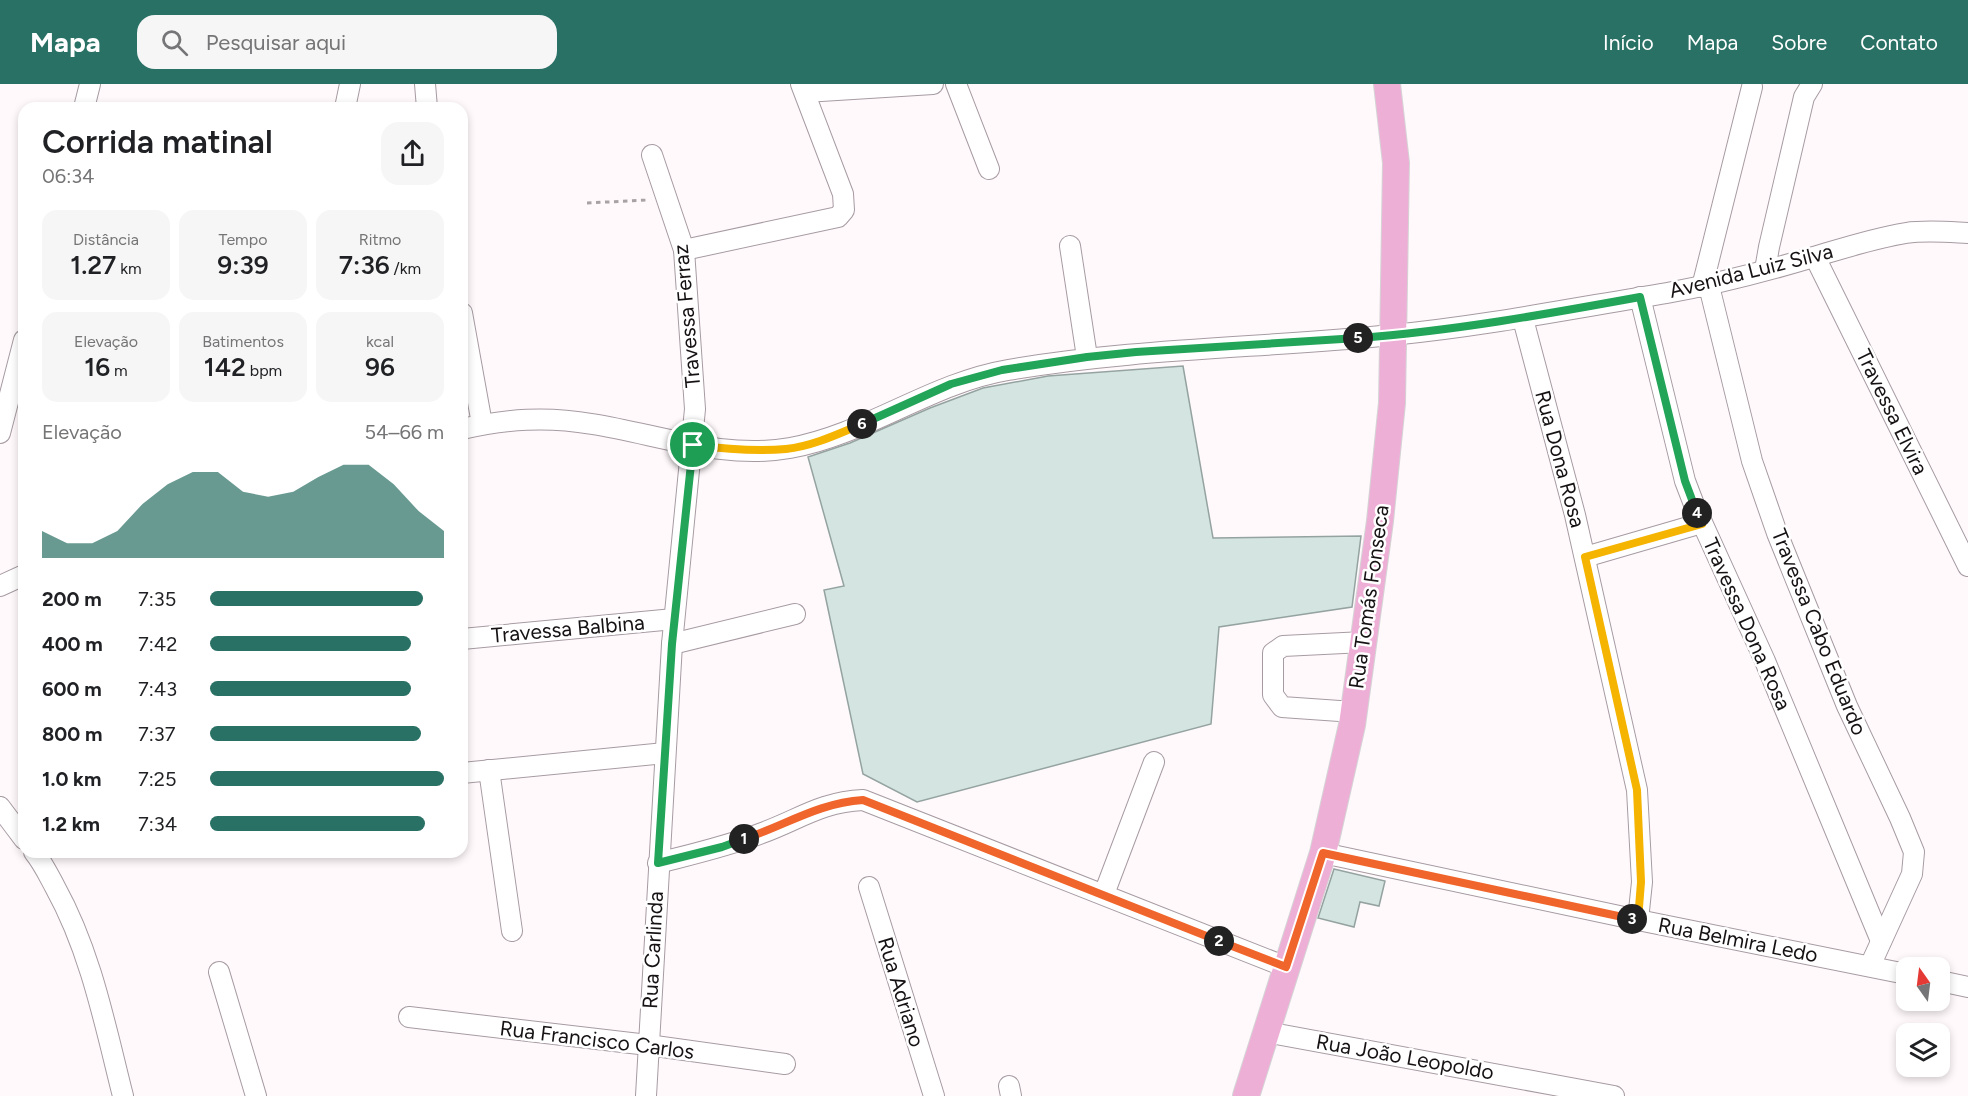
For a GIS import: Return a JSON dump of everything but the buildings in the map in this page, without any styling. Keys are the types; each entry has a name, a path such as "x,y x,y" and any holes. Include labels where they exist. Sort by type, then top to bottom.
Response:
{"main road":[{"name":"Rua Tomás Fonseca","path":"1246,1096 1323,853 1354,712 1364,642 1380,521 1392,403 1396,163 1387,84"}],"street":[{"path":"86,102 90,84"},
{"path":"346,102 350,84"},
{"path":"426,84 427,102"},
{"path":"684,249 838,217 844,210 843,194 803,88 933,84"},
{"path":"956,84 989,169"},
{"path":"1765,270 1804,96 1812,84"},
{"path":"1706,286 1752,87"},
{"name":"Travessa Ferraz","path":"652,155 684,249 695,409 693,445"},
{"name":"Avenida Luiz Silva","path":"468,428 539,418 593,424 693,445 737,450 788,448 829,438 951,384 1002,370 1087,357 1392,335 1523,319 1706,286 1815,257 1868,240 1911,232 1968,233"},
{"path":"1070,246 1087,357"},
{"name":"Travessa Elvira","path":"1815,257 1968,566"},
{"name":"Travessa Cabo Eduardo","path":"1706,286 1752,461 1778,533 1847,706 1914,852 1912,874 1870,966"},
{"name":"Travessa Dona Rosa","path":"1640,297 1685,481 1702,524 1765,662 1881,941"},
{"name":"Rua Dona Rosa","path":"1523,319 1585,557 1637,790 1641,882 1638,920"},
{"path":"468,346 482,424"},
{"path":"0,433 18,363"},
{"name":"Rua Carlinda","path":"646,1096 672,644 693,445"},
{"path":"1585,557 1702,524"},
{"path":"0,586 18,578"},
{"path":"672,644 795,614"},
{"name":"Travessa Balbina","path":"468,638 674,619"},
{"path":"1354,712 1282,707 1273,695 1273,653 1283,646 1364,642"},
{"path":"468,772 665,753"},
{"path":"1104,894 1154,762"},
{"path":"489,770 512,931"},
{"path":"658,863 722,847 763,833 822,807 842,801 863,800 1286,967"},
{"path":"0,807 18,830"},
{"name":"Rua Belmira Ledo","path":"1323,853 1896,972"},
{"path":"38,858 64,903 82,944 92,972 123,1096"},
{"name":"Rua Adriano","path":"868,887 934,1096"},
{"path":"219,972 256,1096"},
{"path":"1950,983 1968,987"},
{"name":"Rua Francisco Carlos","path":"409,1017 648,1045 785,1064"},
{"name":"Rua João Leopoldo","path":"1266,1032 1614,1096"}],"path":[{"path":"587,203 667,199"}],"route":[{"path":"1640,297 1685,481 1702,524 1585,557 1637,790 1641,882 1638,920 1323,853 1286,967 863,800 842,801 822,807 763,833 722,847 658,863 672,644 693,445 737,450 788,448 829,438 951,384 1002,370 1136,352 1392,335 1523,319 1640,297"}]}
